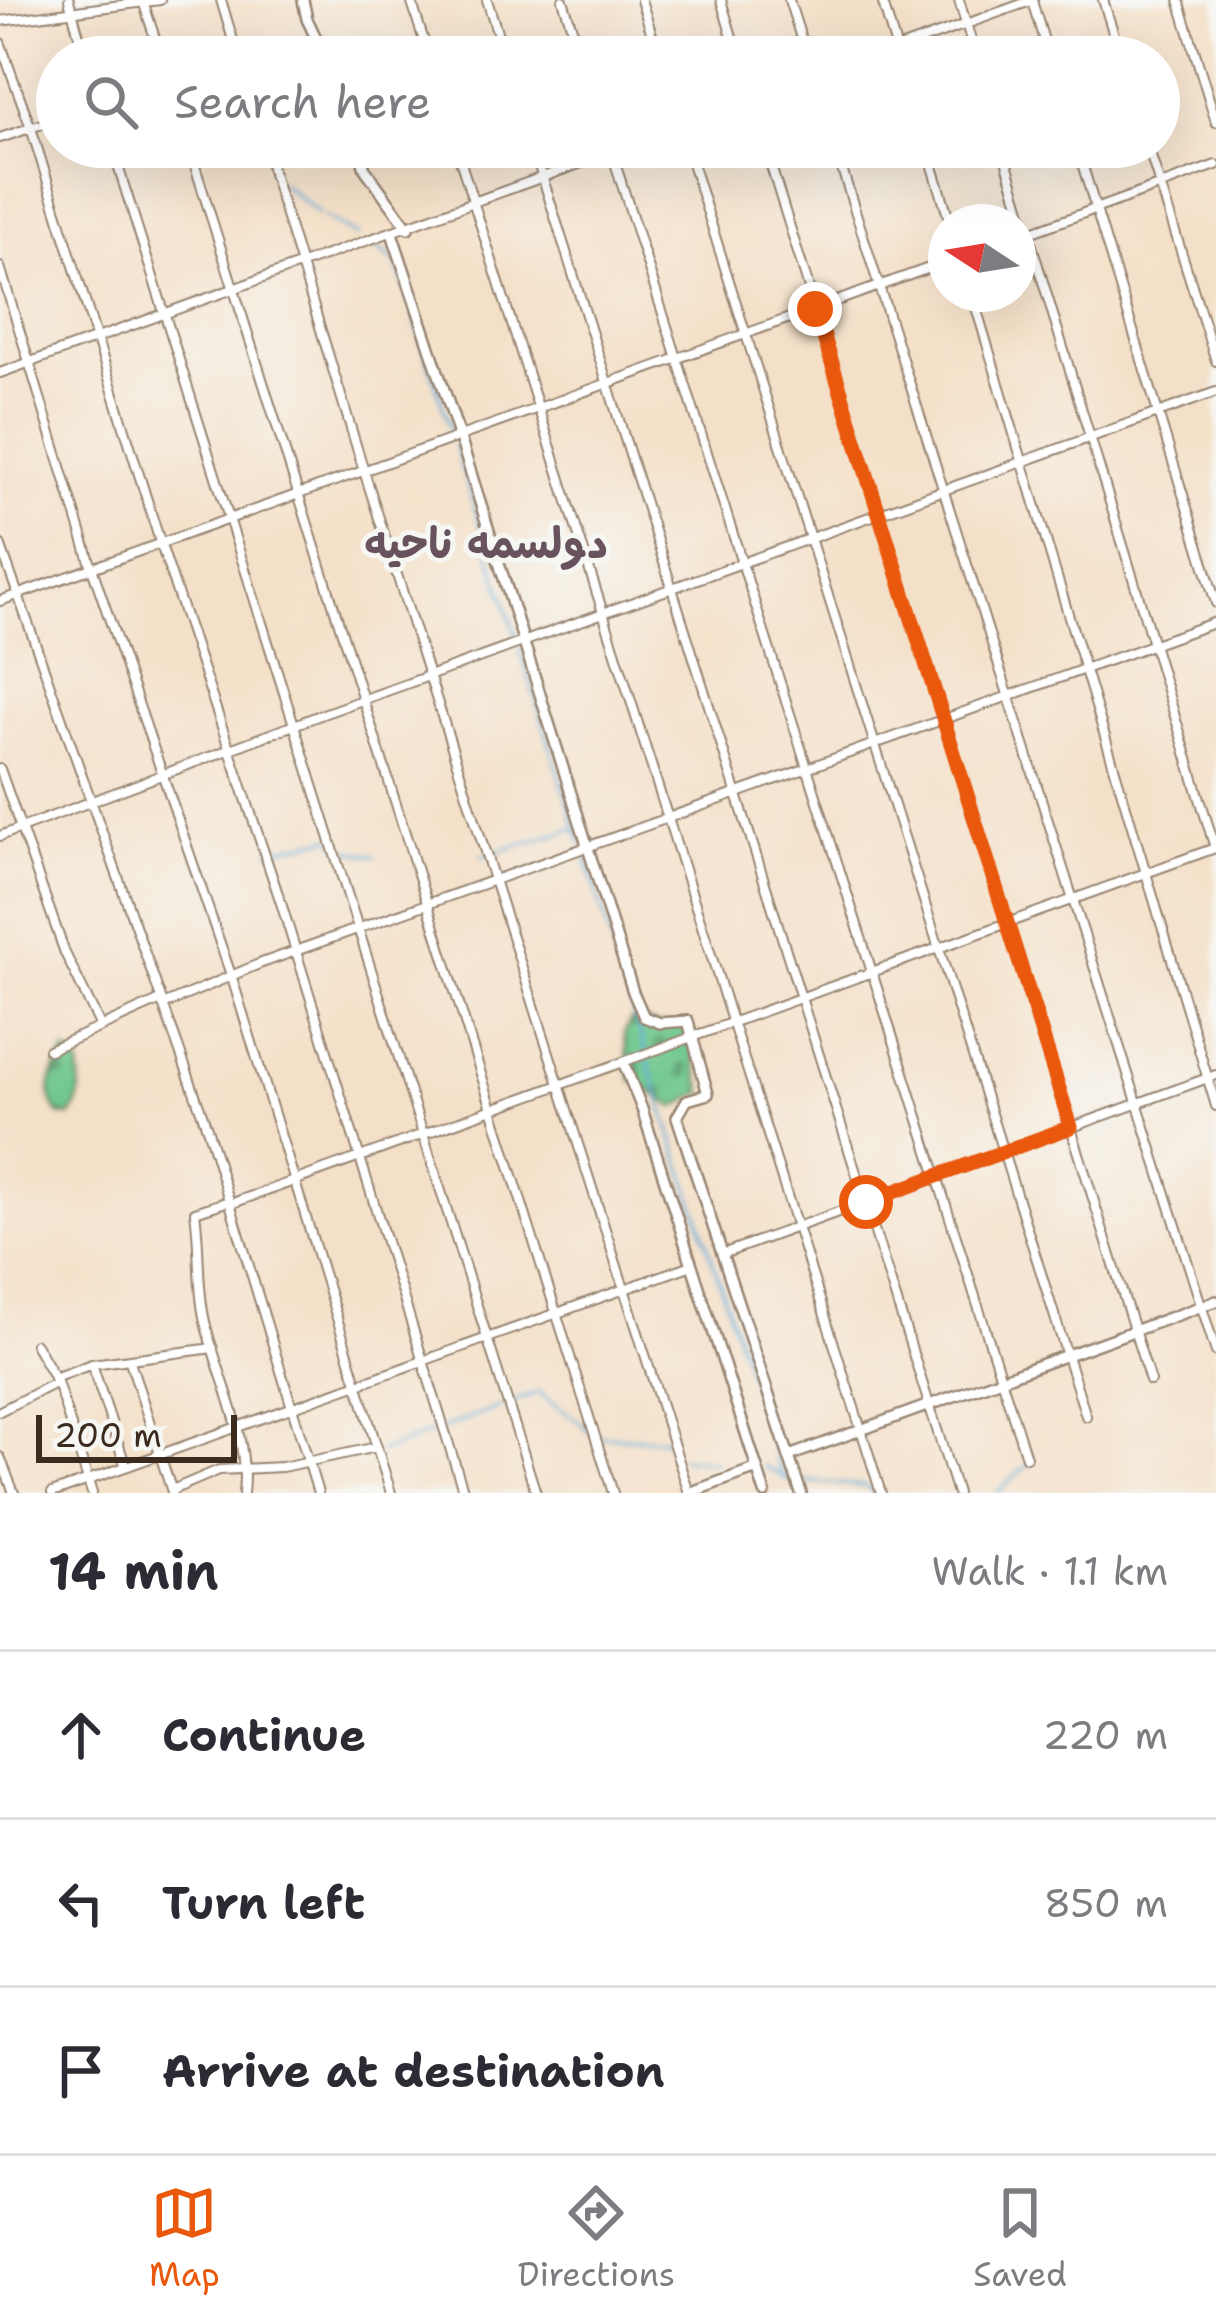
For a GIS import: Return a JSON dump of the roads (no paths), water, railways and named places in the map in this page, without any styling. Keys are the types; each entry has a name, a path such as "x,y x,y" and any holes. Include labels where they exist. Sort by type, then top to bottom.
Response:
{"street":[{"path":"0,21 70,5 160,0"},
{"path":"221,0 232,36"},
{"path":"303,0 317,36"},
{"path":"411,0 422,36"},
{"path":"487,0 498,36"},
{"path":"563,0 574,36"},
{"path":"641,0 652,36"},
{"path":"721,0 732,36"},
{"path":"789,0 800,36"},
{"path":"882,0 893,36"},
{"path":"958,0 970,36"},
{"path":"938,36 1032,0 1043,36"},
{"path":"1103,0 1114,36"},
{"path":"1179,0 1216,122"},
{"path":"143,1 154,36"},
{"path":"70,5 79,36"},
{"path":"0,42 36,141"},
{"path":"0,138 36,127"},
{"path":"1036,230 1216,165"},
{"path":"45,168 464,1493"},
{"path":"119,168 536,1493"},
{"path":"195,168 613,1493"},
{"path":"272,168 689,1493 722,1487 757,1468"},
{"path":"365,168 408,228"},
{"path":"463,168 881,1493"},
{"path":"540,168 957,1493"},
{"path":"0,374 565,168"},
{"path":"616,168 1027,1457"},
{"path":"694,168 1086,1416"},
{"path":"771,168 1150,1381"},
{"path":"841,168 1216,1352"},
{"path":"933,168 944,204"},
{"path":"1007,168 1016,204"},
{"path":"1084,168 1216,603"},
{"path":"1155,168 1216,361"},
{"path":"392,233 644,1017 660,1023 688,1021 694,1037 708,1094 687,1100 677,1117 801,1493"},
{"path":"0,267 92,568 232,978 392,1493"},
{"path":"0,601 928,268"},
{"path":"243,1493 245,1467 237,1428 203,1313 195,1212 360,1158 1216,849 1036,274"},
{"path":"977,312 1145,871 1212,1076 1216,1106"},
{"path":"0,836 293,725 1216,392"},
{"path":"0,544 230,1203 318,1493"},
{"path":"50,1050 259,964 1216,622"},
{"path":"0,769 65,953 101,1027"},
{"path":"624,1064 765,1493"},
{"path":"725,1252 1212,1076"},
{"path":"52,1493 692,1265"},
{"path":"789,1456 1216,1301"},
{"path":"35,1344 56,1380 92,1493"},
{"path":"0,1411 92,1364 213,1348"},
{"path":"130,1360 172,1492 219,1470 281,1467 376,1447"},
{"path":"92,1364 125,1464"},
{"path":"0,1457 14,1493"}],"waterway":[{"path":"281,183 318,213"},
{"path":"324,217 358,236"},
{"path":"373,245 397,263 452,435"},
{"path":"455,446 517,639"},
{"path":"520,649 581,844"},
{"path":"482,856 577,828"},
{"path":"270,850 334,837 338,847 375,856"},
{"path":"585,854 645,1050"},
{"path":"648,1061 783,1479"},
{"path":"380,1452 540,1392 589,1431"},
{"path":"600,1436 666,1439"},
{"path":"681,1458 715,1462"},
{"path":"997,1493 1030,1463"},
{"path":"763,1466 791,1481"},
{"path":"803,1481 866,1486 875,1493"}],"district":[{"name":"دولسمه ناحیه","path":"486,543"}]}
